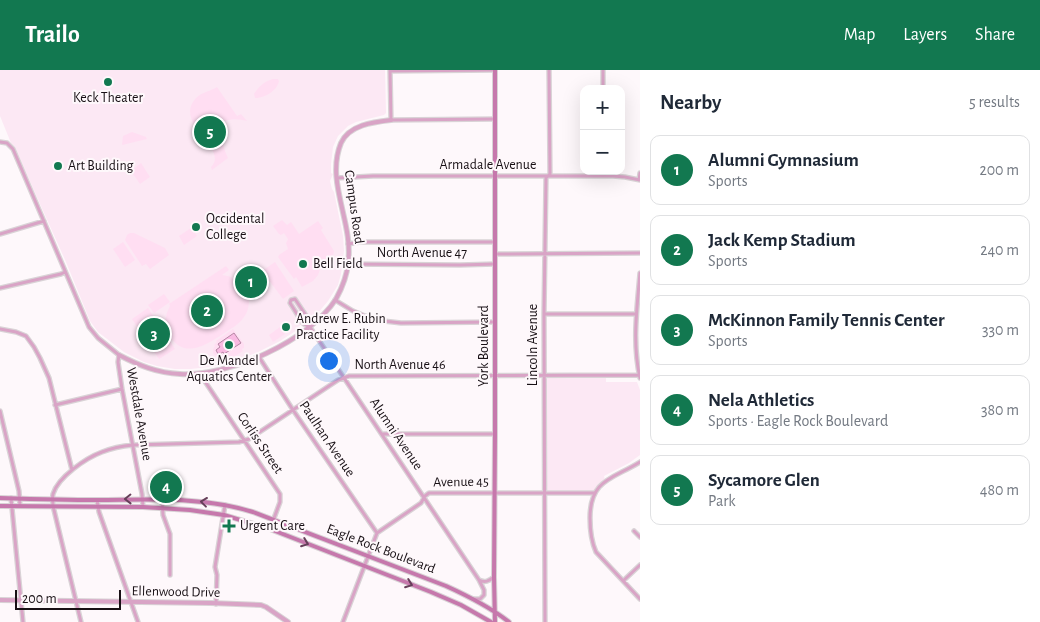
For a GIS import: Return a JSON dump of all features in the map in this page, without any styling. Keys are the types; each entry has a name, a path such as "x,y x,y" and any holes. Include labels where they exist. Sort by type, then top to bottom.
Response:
{"main road":[{"name":"York Boulevard","path":"495,70 495,622"},
{"name":"Eagle Rock Boulevard","path":"0,498 52,500 162,499 189,500 225,505 249,511 463,594 494,611 509,622"},
{"name":"Eagle Rock Boulevard","path":"0,506 143,507 224,515 270,529 438,595 491,622"},
{"path":"458,604 463,594"}],"street":[{"path":"390,120 390,70 495,70"},
{"name":"Lincoln Avenue","path":"545,622 544,314 546,178 550,174 549,70"},
{"path":"603,70 603,85"},
{"name":"Campus Road","path":"0,142 7,143 13,149 89,327 98,338 118,355 143,367 162,372 200,374 237,365 283,345 310,326 325,313 335,300 343,283 348,264 348,244 337,178 338,156 341,144 349,132 359,127 390,120 495,119"},
{"path":"640,173 640,180"},
{"name":"Armadale Avenue","path":"337,178 381,176 613,176 640,180"},
{"path":"0,234 44,221"},
{"path":"348,244 360,242 495,242"},
{"path":"495,254 640,253"},
{"name":"North Avenue 47","path":"348,264 495,264"},
{"path":"0,288 65,272"},
{"path":"640,273 635,336 640,376"},
{"name":"Alumni Avenue","path":"310,326 302,322 290,303 292,300 295,299 343,377 479,580"},
{"path":"335,300 353,311 384,321 495,322"},
{"path":"544,314 636,314"},
{"path":"0,329 26,336 45,370 72,470"},
{"path":"635,336 640,335"},
{"name":"Westdale Avenue","path":"118,355 122,389 143,507"},
{"name":"Paulhan Avenue","path":"259,357 377,533"},
{"name":"Corliss Street","path":"200,374 280,494 280,502 270,529"},
{"name":"North Avenue 46","path":"52,500 52,495 58,486 72,470 88,458 119,447 133,445 244,441 343,377 640,376"},
{"path":"55,404 122,389"},
{"path":"0,411 19,491 20,506"},
{"path":"382,434 495,434"},
{"path":"640,462 609,479 599,488 595,493 590,510 591,535 596,552 640,599"},
{"name":"Avenue 45","path":"377,533 421,503 429,493 595,493"},
{"path":"11,498 23,622"},
{"path":"162,499 163,515 170,534 170,575"},
{"path":"52,500 80,622"},
{"path":"97,500 97,507 138,622"},
{"path":"216,604 217,575 215,567 225,505"},
{"path":"634,531 640,537"},
{"path":"343,622 377,533"},
{"path":"623,581 640,565"},
{"path":"479,580 488,582 494,577"},
{"path":"470,597 480,599 484,595 484,590 479,580"},
{"name":"Ellenwood Drive","path":"0,600 261,606 266,607 288,622"}],"shaded area":[{"name":"Occidental College","path":"0,70 385,70 386,113 348,126 338,136 333,147 331,173 333,174 330,181 343,236 344,251 338,285 328,301 317,314 280,341 241,359 216,366 175,369 144,362 124,352 98,332 90,321 15,147 11,143 0,116"},
{"path":"273,79 278,79 279,81 273,91 255,98 254,94 260,86"},
{"path":"217,87 237,116 241,114 247,121 235,119 222,122 222,140 228,158 212,170 211,167 215,160 213,152 195,126 191,117 191,108 198,96"},
{"path":"132,132 147,139 122,145 123,136"},
{"path":"141,163 150,177 140,184 131,171"},
{"path":"282,220 287,225 291,222 299,234 318,221 323,228 321,230 334,251 333,256 322,264 318,275 313,281 302,287 296,277 294,279 278,257 288,249 286,243 288,239 284,233 279,234 273,226"},
{"path":"191,228 199,231 195,233 197,236 184,245 179,236"},
{"path":"130,233 134,233 165,248 169,255 150,269 146,264 142,266 125,240"},
{"path":"123,242 135,260 125,267 113,249"},
{"path":"275,262 294,291 283,299 262,271"},
{"path":"226,266 229,270 222,275 241,284 248,296 248,310 234,327 202,346 188,349 181,347 175,343 166,328 165,320 169,304"},
{"path":"164,294 170,302 154,313 148,305"},
{"path":"148,308 175,349 159,359 132,319"},
{"path":"287,322 291,328 273,342 269,335"},
{"name":"De Mandel Aquatics Center","path":"233,329 244,344 244,348 242,349 243,351 227,361 226,357 223,359 216,356 213,350 216,341"},
{"path":"234,333 241,343 224,354 223,352 218,354 216,350 220,347 218,344"},
{"path":"606,375 606,382 637,382 640,390 640,455 604,476 605,480 594,492 545,492 546,376"}],"place":[{"name":"Keck Theater","path":"108,82"},
{"name":"Sycamore Glen","path":"210,132"},
{"name":"Art Building","path":"58,166"},
{"name":"Occidental College","path":"196,227"},
{"name":"Bell Field","path":"303,264"},
{"name":"Alumni Gymnasium","path":"251,282"},
{"name":"Jack Kemp Stadium","path":"207,311"},
{"name":"Andrew E. Rubin Practice Facility","path":"286,327"},
{"name":"McKinnon Family Tennis Center","path":"154,334"},
{"name":"De Mandel Aquatics Center","path":"229,345"},
{"name":"Nela Athletics","path":"166,487"},
{"name":"Urgent Care","path":"229,526"}]}
